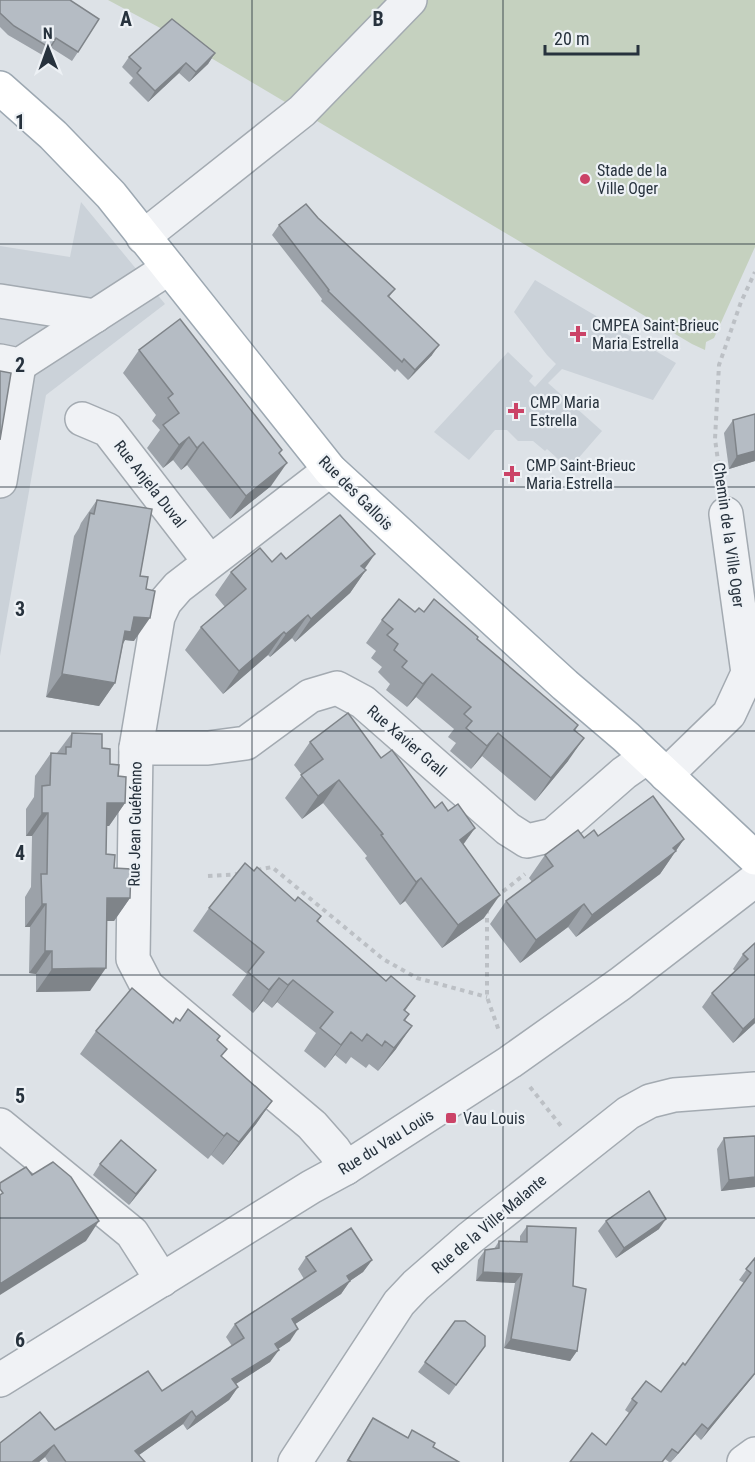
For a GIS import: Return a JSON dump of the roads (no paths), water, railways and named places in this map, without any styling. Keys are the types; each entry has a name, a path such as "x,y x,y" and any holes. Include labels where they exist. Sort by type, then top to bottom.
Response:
{"main road":[{"name":"Rue des Gallois","path":"0,88 54,135 111,195 330,471 657,766 755,858"}],"street":[{"path":"143,237 302,111 410,0"},
{"path":"0,481 10,363 95,316 168,268"},
{"path":"0,301 95,316"},
{"name":"Rue Anjela Duval","path":"82,419 108,430 209,561"},
{"name":"Rue Jean Guéhénno","path":"330,471 178,586 165,602 158,617 136,748 132,959 147,986 312,1125 346,1168"},
{"name":"Chemin de la Ville Oger","path":"657,766 729,714 748,673 726,513"},
{"name":"Rue Xavier Grall","path":"136,748 208,748 246,743 310,696 337,688 363,702 508,829 527,842 553,835 624,773 657,766"},
{"name":"Rue du Vau Louis","path":"0,1380 311,1187 346,1168 510,1062 620,984 755,880"},
{"name":"Rue de la Ville Malante","path":"295,1462 399,1304 416,1285 470,1238 628,1113 650,1101 674,1095 755,1089"},
{"path":"0,1125 132,1233 162,1280"},
{"path":"744,1462 755,1454"}],"place":[{"name":"Stade de la Ville Oger","path":"585,179"},
{"name":"CMPEA Saint-Brieuc Maria Estrella","path":"578,334"},
{"name":"CMP Maria Estrella","path":"516,411"},
{"name":"CMP Saint-Brieuc Maria Estrella","path":"512,474"},
{"name":"Vau Louis","path":"451,1118"}]}
